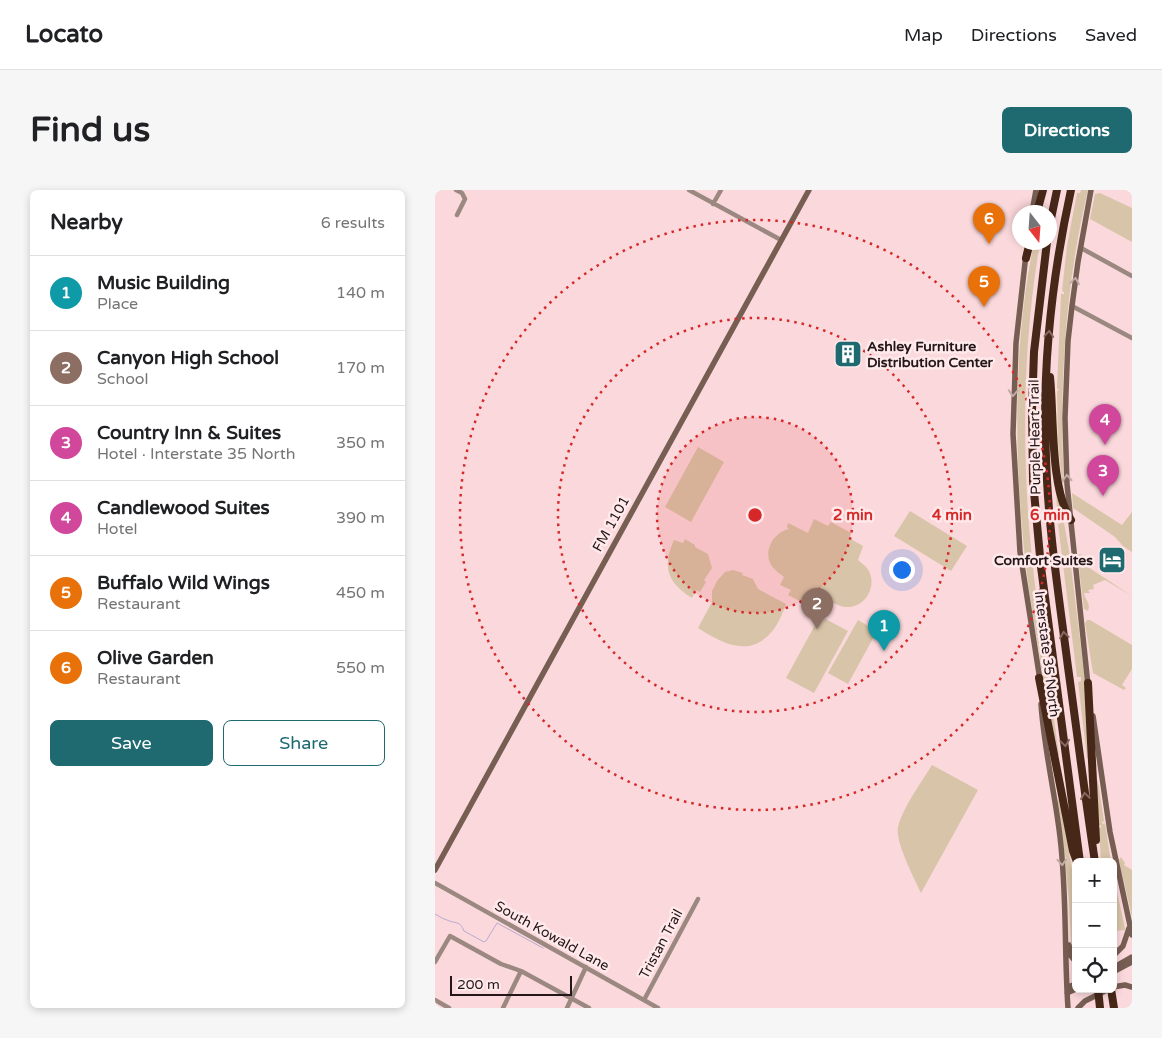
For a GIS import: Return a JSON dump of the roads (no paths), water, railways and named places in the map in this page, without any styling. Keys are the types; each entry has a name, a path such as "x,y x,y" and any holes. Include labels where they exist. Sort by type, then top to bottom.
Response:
{"highway":[{"path":"1039,205 1043,190"},
{"path":"1054,205 1057,190"},
{"name":"Purple Heart Trail","path":"1071,190 1057,267 1048,352 1045,455 1050,526 1094,858"},
{"path":"1026,258 1028,250"},
{"name":"Purple Heart Trail","path":"1046,250 1034,352 1032,410 1033,481 1041,567 1080,858"},
{"path":"1048,352 1057,469 1062,501 1066,513 1071,520"},
{"path":"1039,678 1076,858"},
{"path":"1088,683 1095,858"},
{"path":"1098,993 1100,1008"},
{"path":"1112,993 1114,1008"}],"main road":[{"name":"FM 1101","path":"435,870 809,190"},
{"path":"1033,205 1036,190"},
{"path":"1091,190 1072,306 1065,398 1066,460 1088,683 1105,808 1132,936"},
{"name":"Interstate 35 North","path":"1026,258 1016,343 1013,434 1020,552 1060,835 1068,1008"},
{"path":"1117,953 1126,940 1131,926"},
{"path":"1066,936 1072,957"},
{"path":"1117,966 1132,957"},
{"path":"1117,970 1132,962"},
{"path":"1117,987 1125,985 1132,986"},
{"path":"1067,990 1072,987"},
{"path":"1067,990 1072,989"},
{"path":"1078,1008 1085,1001 1102,993"}],"street":[{"path":"456,190 465,199 457,215"},
{"path":"689,190 781,240"},
{"path":"713,204 721,190"},
{"path":"1081,248 1132,276"},
{"path":"1072,306 1132,338"},
{"name":"South Kowald Lane","path":"435,883 658,1008"},
{"name":"Tristan Trail","path":"644,1000 698,899"},
{"path":"435,962 450,936 501,964 521,971 589,1008"},
{"path":"567,1008 586,967"},
{"path":"503,1008 521,971"},
{"path":"435,1000 449,1008"}],"waterway":[{"path":"435,914 445,920 459,924 464,931 484,942 497,923 543,948"}],"place":[{"name":"Olive Garden","path":"989,244"},
{"name":"Buffalo Wild Wings","path":"984,307"},
{"name":"Ashley Furniture Distribution Center","path":"848,354"},
{"name":"Candlewood Suites","path":"1105,445"},
{"name":"Country Inn & Suites","path":"1103,496"},
{"name":"Comfort Suites","path":"1112,560"},
{"name":"Canyon High School","path":"817,629"},
{"name":"Music Building","path":"884,651"}]}
